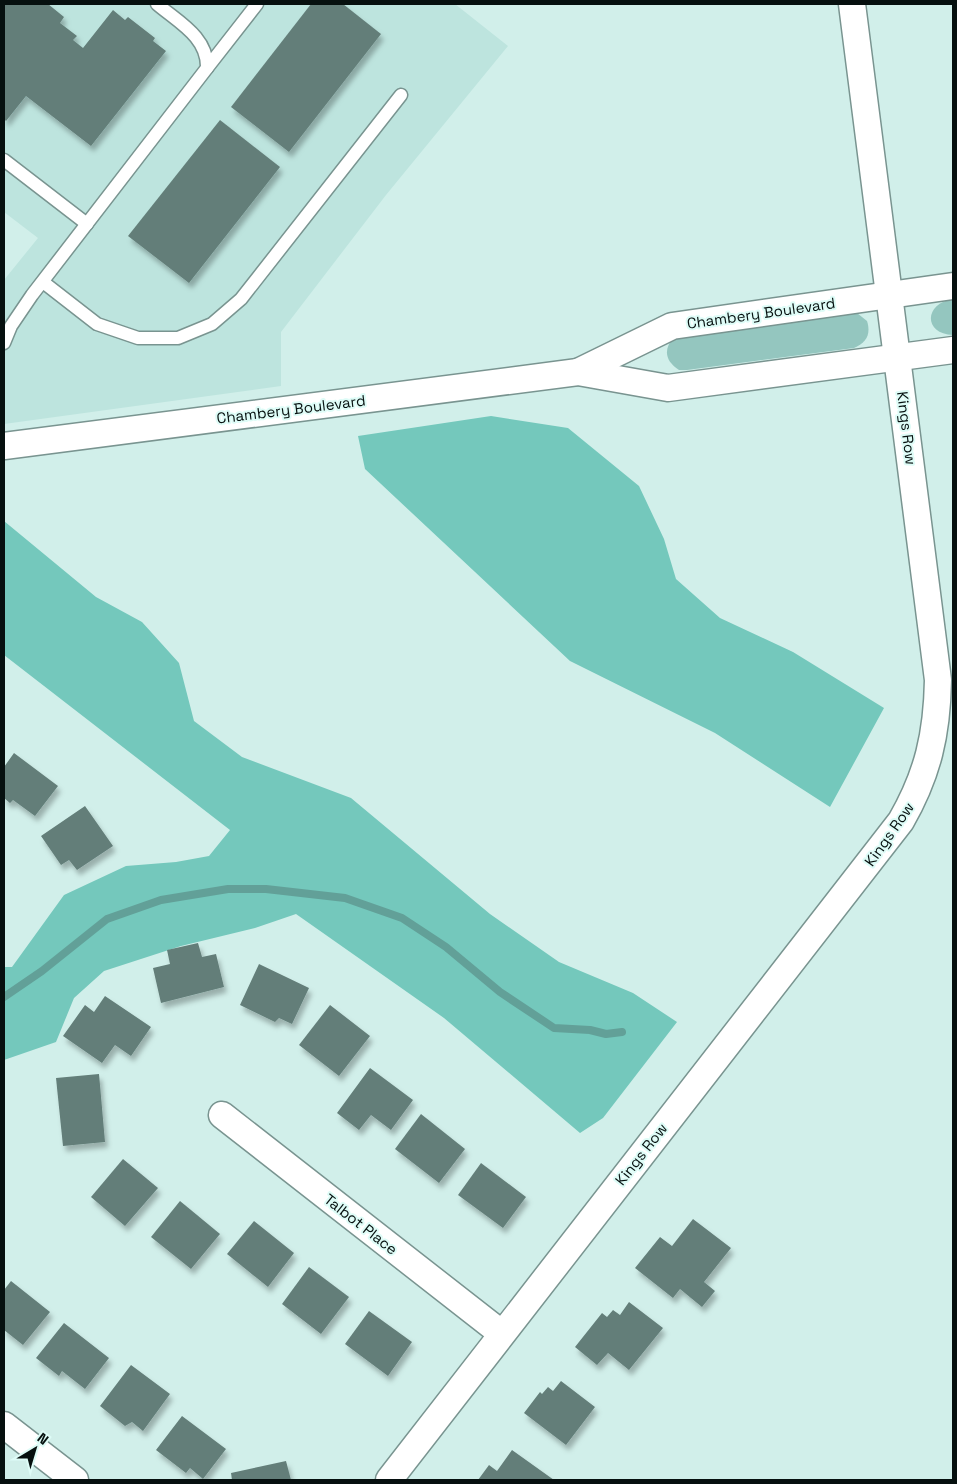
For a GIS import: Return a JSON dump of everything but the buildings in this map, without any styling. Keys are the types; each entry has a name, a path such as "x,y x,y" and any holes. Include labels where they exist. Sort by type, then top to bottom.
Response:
{"street":[{"name":"Kings Row","path":"388,1480 901,821 921,783 932,751 938,713 938,680 852,4"},
{"name":"Chambery Boulevard","path":"578,372 672,326 953,286"},
{"name":"Chambery Boulevard","path":"4,446 578,372 668,388 953,350"},
{"name":"Talbot Place","path":"222,1115 501,1333"},
{"path":"4,1425 74,1480"}],"lane":[{"path":"156,4 200,40 207,58 207,68"},
{"path":"4,343 11,326 43,282 257,4"},
{"path":"43,282 97,324 138,338 178,338 212,324 241,299 401,95"},
{"path":"4,160 87,224"}],"shaded area":[{"path":"4,4 455,4 508,46 386,195 281,332 281,386 4,424 4,280 38,238 4,212"},
{"path":"953,299 953,335 936,330 931,318 932,312 937,306"},
{"path":"857,313 867,321 868,334 862,343 854,348 687,370 679,370 671,363 667,355 668,346 674,337"}],"green space":[{"path":"491,416 568,428 639,486 664,539 676,579 720,618 793,652 884,708 830,807 715,733 570,661 365,469 358,436"},
{"path":"4,521 96,597 142,622 179,663 194,721 242,757 351,798 490,914 559,962 633,993 677,1022 603,1118 580,1133 444,1018 296,914 255,928 181,946 104,971 74,998 56,1042 4,1060 4,967 12,967 64,895 126,866 176,862 209,856 230,830 4,655"}],"waterway":[{"path":"4,997 42,971 107,919 161,900 228,889 266,889 345,898 402,918 446,947 500,992 554,1028 590,1030 606,1034 622,1032"}]}
